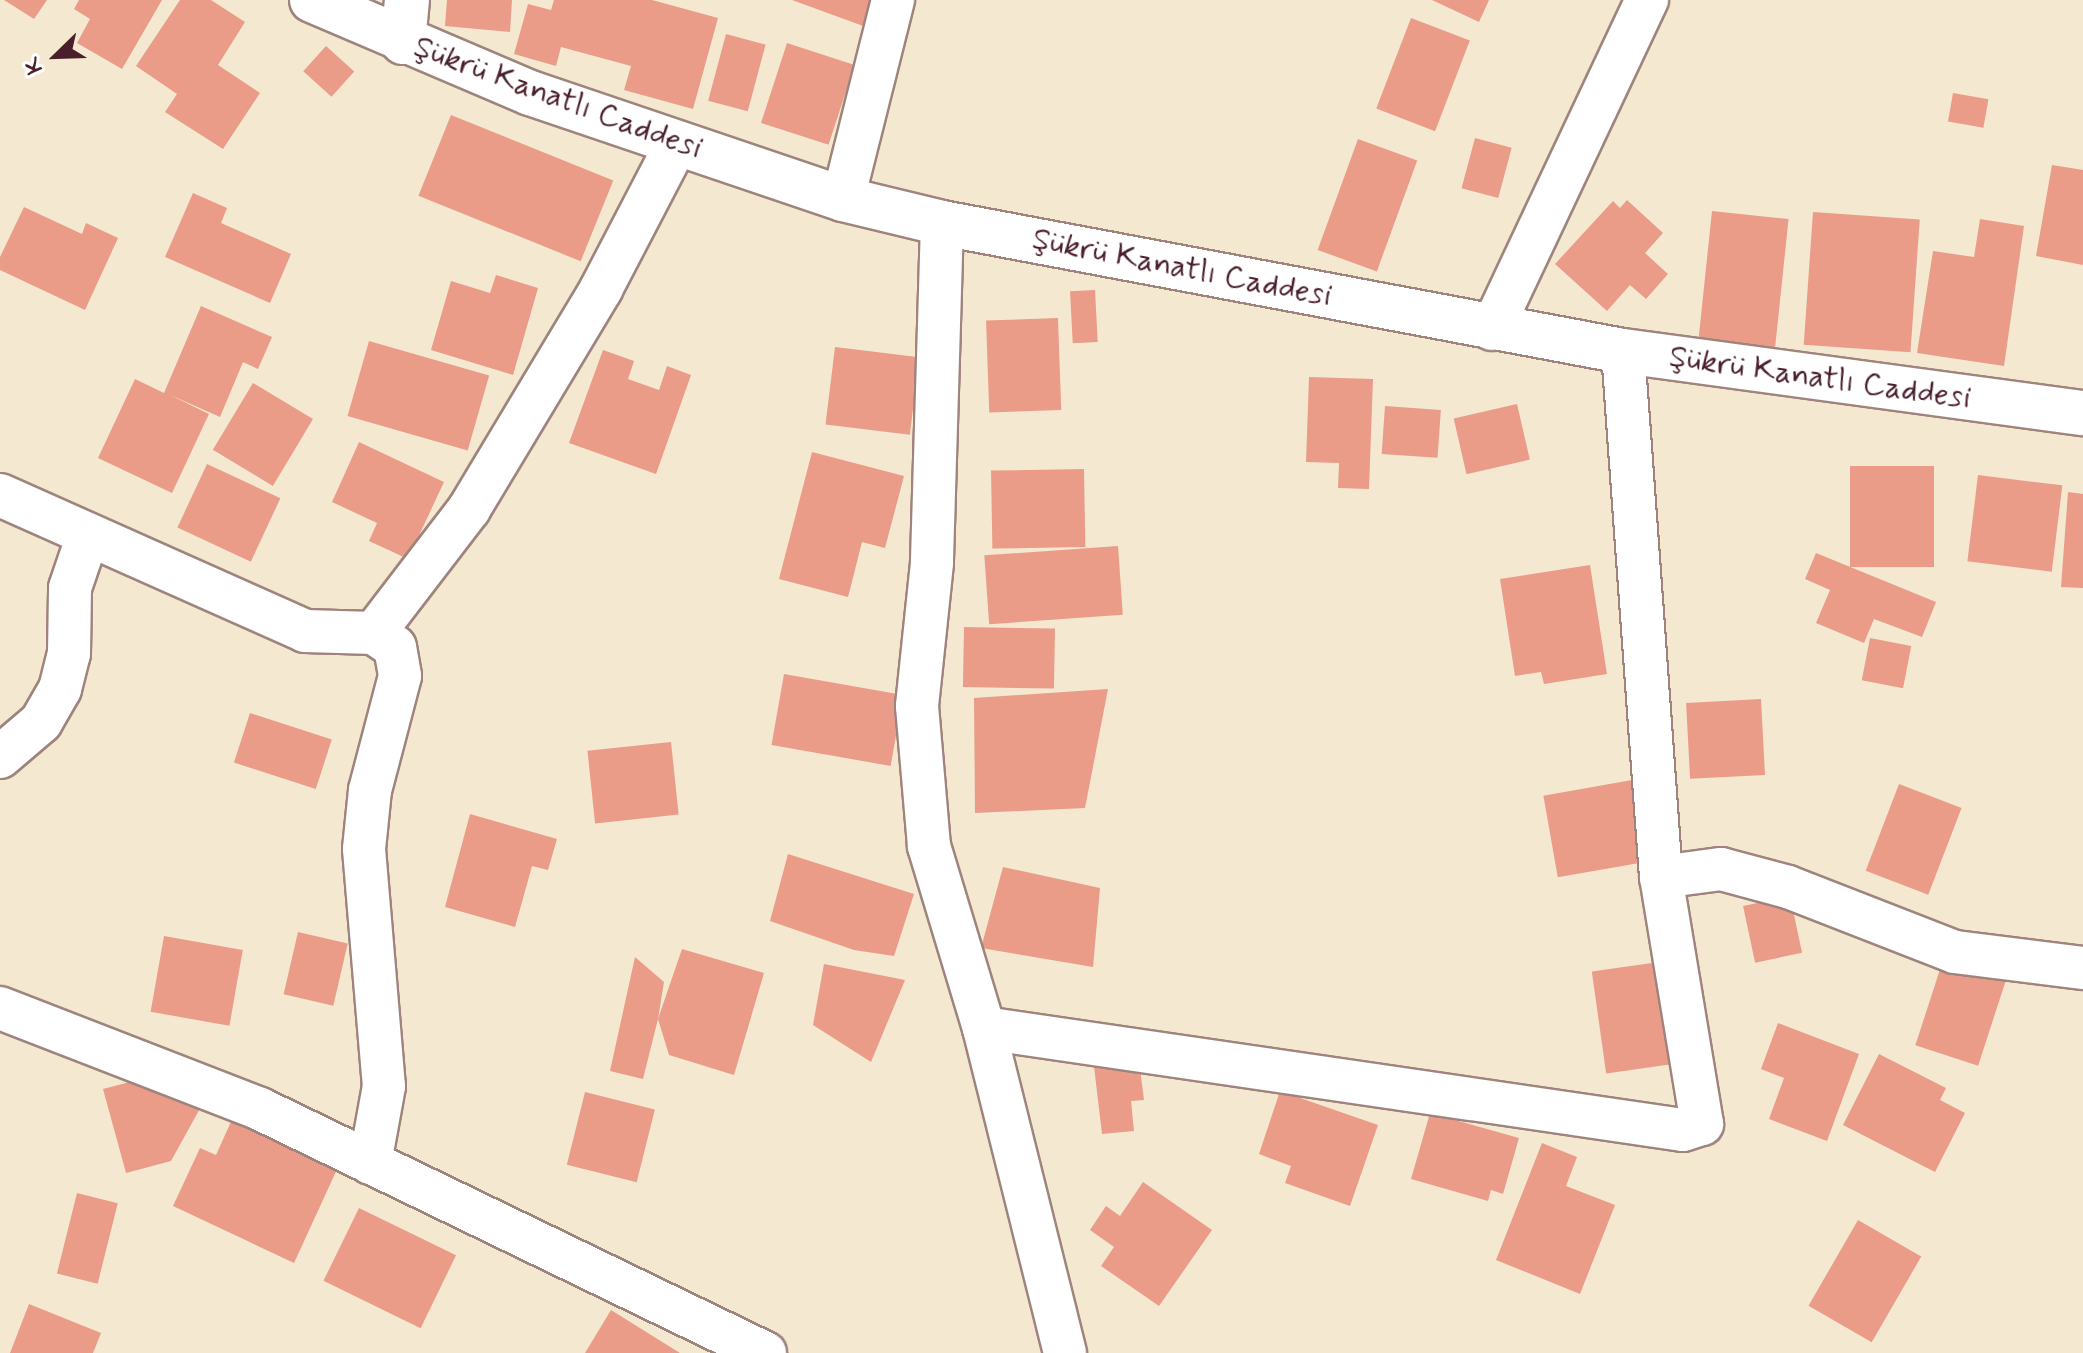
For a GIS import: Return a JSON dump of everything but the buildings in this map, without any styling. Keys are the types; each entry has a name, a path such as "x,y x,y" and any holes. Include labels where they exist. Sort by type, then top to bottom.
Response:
{"street":[{"name":"Şükrü Kanatlı Caddesi","path":"312,0 405,21 677,143 843,199 942,223 1492,329 1623,351 2083,413"},
{"path":"843,199 893,0"},
{"path":"1492,329 1647,0"},
{"path":"374,633 469,509 601,289 677,143"},
{"path":"942,223 932,563 917,706 929,846 984,1028 1065,1353"},
{"path":"984,1028 1683,1130 1702,1124 1661,877 1623,351"},
{"path":"0,495 305,631 374,633 395,647 400,676 370,790 364,849 384,1086 370,1163"},
{"path":"0,757 41,722 60,689 69,654 70,588 88,535"},
{"path":"1661,877 1721,869 1788,887 1955,952 2083,968"},
{"path":"0,1008 260,1109 765,1353"}]}
